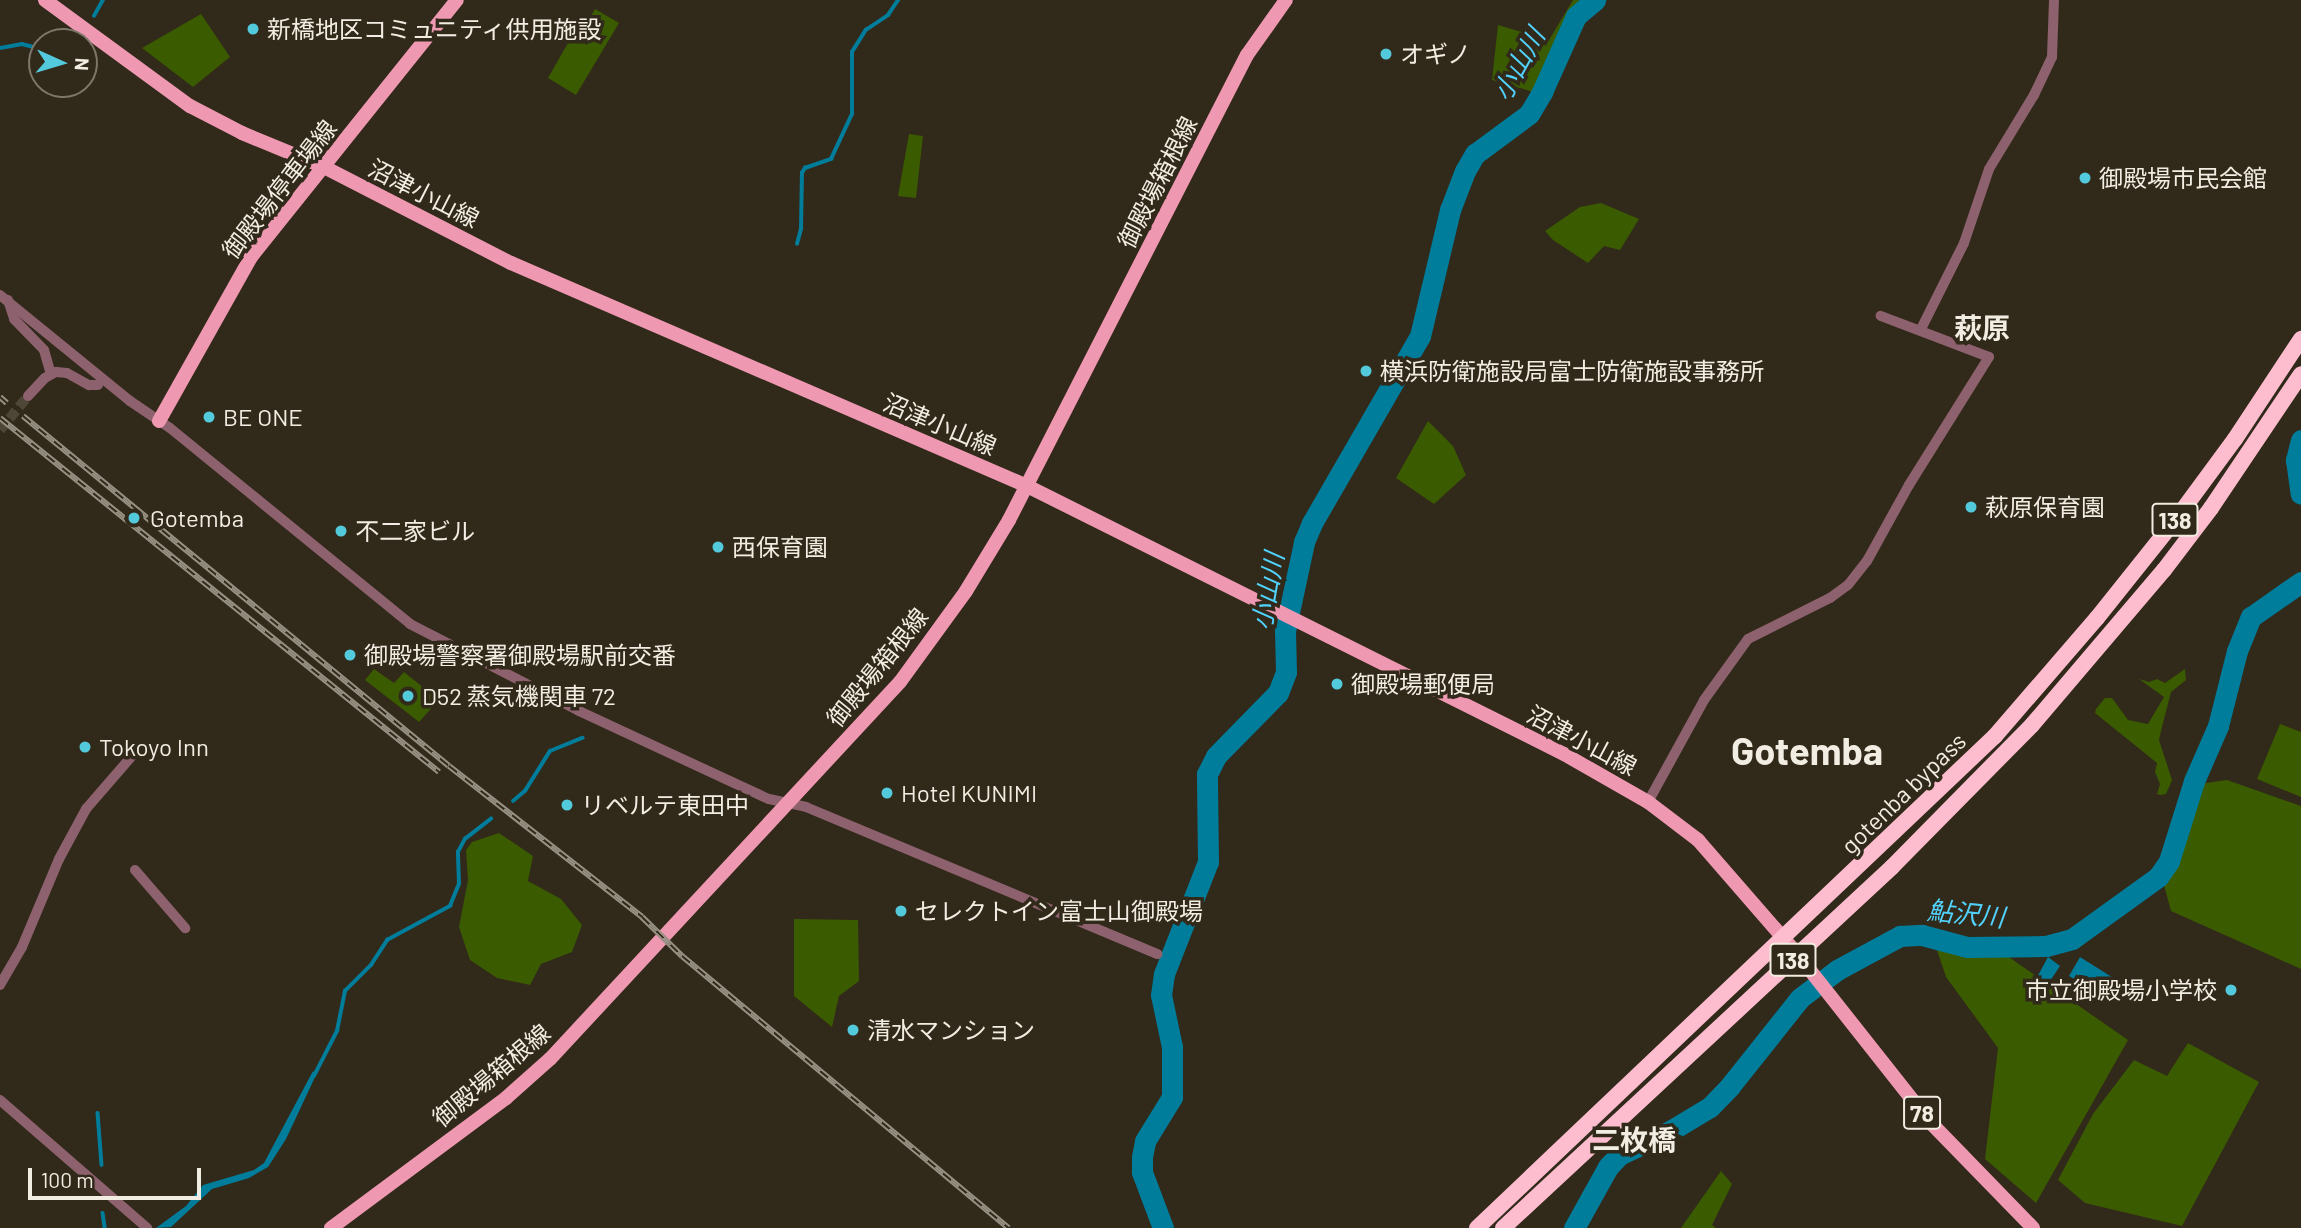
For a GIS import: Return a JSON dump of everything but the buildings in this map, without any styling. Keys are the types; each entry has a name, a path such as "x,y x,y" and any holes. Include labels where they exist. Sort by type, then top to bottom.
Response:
{"highway":[{"name":"gotenba bypass","path":"1477,1228 1995,736 2097,618 2192,497 2301,339"},
{"name":"gotenba bypass","path":"1503,1228 1798,955 1966,794 2051,704 2211,508 2301,374"}],"main road":[{"name":"沼津小山線","path":"45,0 190,106 242,133 324,167 511,263 1027,486 1564,754 1648,802 1698,841 1783,938"},
{"name":"御殿場停車場線","path":"159,421 251,257 457,0"},
{"name":"御殿場箱根線","path":"331,1228 506,1098 550,1059 900,682 966,590 1027,486 1247,55 1286,0"},
{"name":"78","path":"1783,938 1930,1122 1970,1167 2033,1228"}],"street":[{"path":"1921,329 1964,243 1989,169 2034,95 2052,57 2054,0"},
{"path":"4,298 410,624 579,711 757,793 806,807 1157,954"},
{"path":"4,298 14,319 44,350 51,374"},
{"path":"1648,802 1704,700 1748,639 1830,598 1848,585 1867,561 1909,485 1989,357 1881,316"},
{"path":"28,396 51,374 67,373 89,385 98,385"},
{"path":"0,985 22,947 59,859 86,809 138,749"},
{"path":"135,870 185,928"},
{"path":"0,1100 147,1228"}],"green space":[{"path":"1573,0 1607,0 1577,21 1546,101 1530,91 1492,80 1498,25 1549,40"},
{"path":"595,9 619,23 576,95 548,78 576,29 582,32"},
{"path":"201,14 230,57 193,87 142,48"},
{"path":"909,134 923,136 916,198 898,196"},
{"path":"1601,203 1639,219 1620,250 1604,246 1588,263 1553,240 1545,231 1580,207"},
{"path":"1428,421 1453,446 1466,475 1434,504 1396,478"},
{"path":"374,669 394,683 404,672 439,700 419,722 365,680"},
{"path":"2185,669 2186,680 2171,692 2159,740 2172,780 2166,794 2161,795 2157,794 2160,784 2155,772 2157,763 2095,713 2105,698 2112,698 2128,720 2148,724 2164,697 2139,679 2149,682 2157,679 2165,683"},
{"path":"2280,724 2301,732 2301,797 2257,779"},
{"path":"2227,780 2301,806 2301,969 2171,911 2164,885 2199,784"},
{"path":"499,833 533,856 528,881 561,899 582,925 572,952 541,964 530,985 497,978 470,960 459,927 468,880 466,850 472,842"},
{"path":"794,919 858,920 859,981 839,996 832,1027 794,996"},
{"path":"1935,944 2003,953 2128,1040 2036,1203 1985,1159 1998,1048 1946,977"},
{"path":"2188,1043 2259,1082 2182,1226 2085,1203 2058,1180 2093,1114 2134,1060 2167,1076"},
{"path":"1721,1171 1732,1184 1712,1225 1716,1228 1681,1228"}],"water":[{"path":"2048,957 2060,966 2046,987 2035,981"},
{"path":"2080,957 2115,979 2106,997 2069,976"},
{"path":"313,1071 316,1075 286,1139 268,1167 249,1178 212,1189 171,1227 156,1228 186,1206 203,1185 254,1170 264,1163"}],"waterway":[{"path":"94,16 103,0"},
{"path":"797,244 801,229 802,173 805,168 831,159 852,114 852,52 866,30 888,15 898,0"},
{"name":"小山川","path":"1163,1228 1142,1172 1142,1157 1145,1141 1172,1097 1172,1047 1161,995 1164,974 1208,862 1207,774 1216,756 1278,693 1286,672 1285,631 1304,542 1312,523 1420,336 1450,210 1465,171 1475,154 1529,114 1542,92 1576,16 1595,0"},
{"path":"0,48 28,46"},
{"name":"鮎沢川","path":"2301,440 2296,460 2301,494"},
{"name":"鮎沢川","path":"1574,1228 1608,1167 1619,1155 1670,1131 1710,1107 1800,998 1837,970 1900,936 1922,935 1967,947 2046,946 2072,939 2158,877 2169,861 2194,781 2218,726 2237,651 2251,617 2301,582"},
{"path":"513,801 525,791 550,751 583,738"},
{"path":"314,1076 337,1031 345,991 371,965 387,940 450,906 459,884 458,852 465,839 491,819"},
{"path":"98,1113 102,1165"},
{"path":"103,1213 105,1228"}],"tunnel":[{"path":"0,430 28,396"}],"railway":[{"path":"0,397 7,403"},
{"path":"23,416 449,766 642,917 682,956 1009,1228"},
{"path":"0,418 439,772"}],"place":[{"name":"新橋地区コミュニティ供用施設","path":"253,29"},
{"name":"オギノ","path":"1386,54"},
{"name":"御殿場市民会館","path":"2085,178"},
{"name":"横浜防衛施設局富士防衛施設事務所","path":"1366,371"},
{"name":"BE ONE","path":"209,417"},
{"name":"萩原保育園","path":"1971,507"},
{"name":"Gotemba","path":"134,518"},
{"name":"不二家ビル","path":"341,531"},
{"name":"西保育園","path":"718,547"},
{"name":"御殿場警察署御殿場駅前交番","path":"350,655"},
{"name":"御殿場郵便局","path":"1337,684"},
{"name":"D52 蒸気機関車 72","path":"408,696"},
{"name":"Tokoyo Inn","path":"85,747"},
{"name":"Hotel KUNIMI","path":"887,793"},
{"name":"リベルテ東田中","path":"567,805"},
{"name":"セレクトイン富士山御殿場","path":"901,911"},
{"name":"市立御殿場小学校","path":"2231,990"},
{"name":"清水マンション","path":"853,1030"}],"district":[{"name":"萩原","path":"1982,327"},
{"name":"Gotemba","path":"1807,751"},
{"name":"二枚橋","path":"1634,1139"}]}
